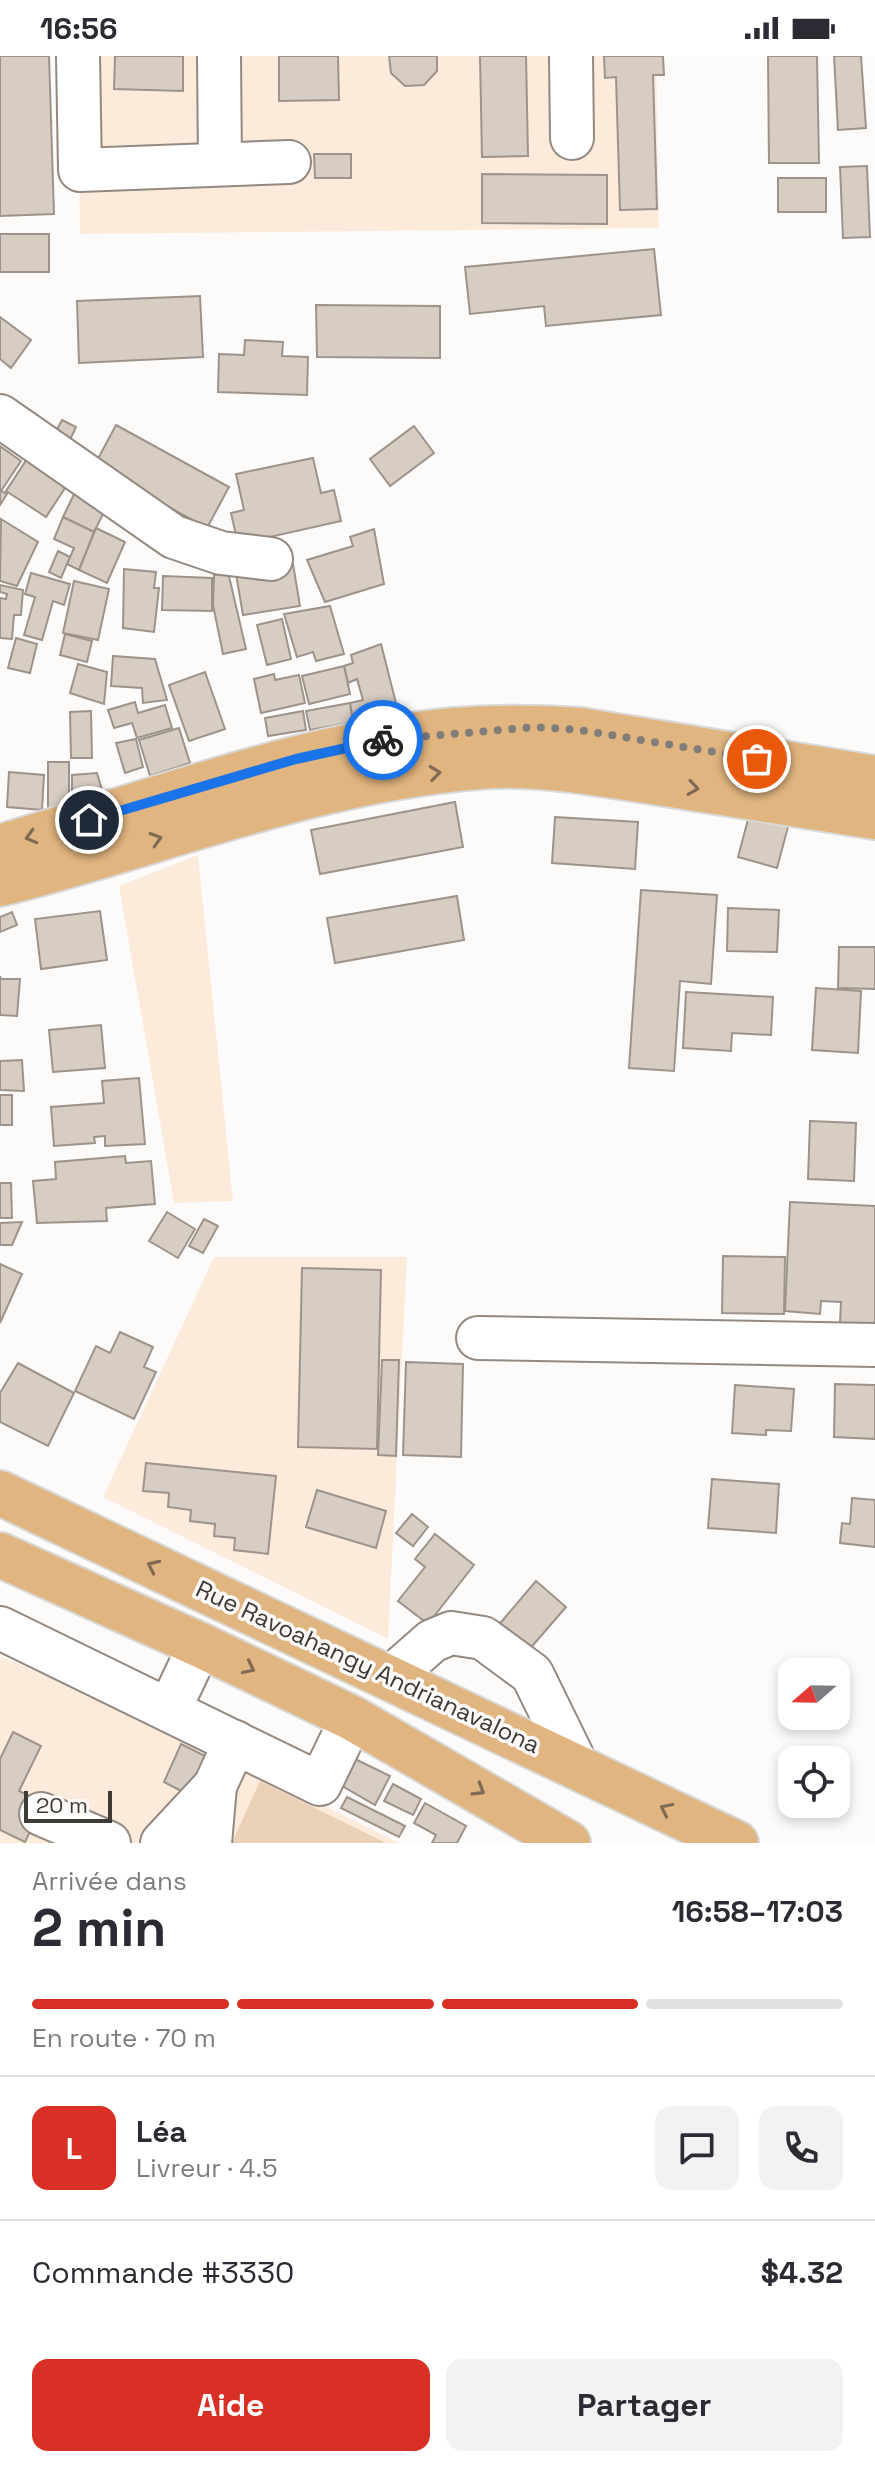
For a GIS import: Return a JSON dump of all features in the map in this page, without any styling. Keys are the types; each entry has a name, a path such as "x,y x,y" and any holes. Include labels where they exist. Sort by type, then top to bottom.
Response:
{"main road":[{"path":"0,884 60,869 283,800 395,778 482,749 535,727 580,730 875,778"},
{"path":"0,847 296,759 400,736 482,749 571,769 875,817"},
{"name":"Rue Ravoahangy Andrianavalona","path":"0,1493 736,1843"},
{"path":"0,1555 352,1718 568,1843"}],"street":[{"path":"78,56 80,170 289,162"},
{"path":"219,56 220,164"},
{"path":"571,56 572,138"},
{"path":"0,416 174,537 221,553 271,559"},
{"path":"478,1338 875,1345"},
{"path":"0,1628 320,1784 352,1718"},
{"path":"390,1678 432,1641 451,1633 483,1638 532,1674 577,1766"},
{"path":"169,1710 200,1645"},
{"path":"162,1843 215,1786 235,1742"},
{"path":"210,1843 215,1786"},
{"path":"41,1814 109,1843"}],"shaded area":[{"path":"78,56 656,56 659,228 80,234"},
{"path":"198,855 233,1201 174,1203 119,886"},
{"path":"214,1257 407,1257 388,1639 103,1497"},
{"path":"0,1656 190,1738 399,1843 0,1843"},
{"path":"260,1781 386,1843 232,1843"}],"building":[{"path":"0,56 49,56 54,214 0,216"},
{"path":"115,56 183,56 183,91 114,89"},
{"path":"279,56 338,56 339,100 279,101"},
{"path":"389,56 437,56 437,71 424,85 405,86 391,73"},
{"path":"480,56 526,56 528,156 482,157"},
{"path":"604,56 663,56 664,75 653,75 657,209 620,210 616,77 605,78"},
{"path":"768,56 817,56 819,163 769,163"},
{"path":"834,56 861,56 866,128 838,130"},
{"path":"314,154 351,154 351,178 315,178"},
{"path":"867,166 870,237 843,238 840,167"},
{"path":"482,174 607,175 607,224 482,223"},
{"path":"778,178 826,178 826,212 778,212"},
{"path":"0,234 49,234 49,272 0,272"},
{"path":"654,249 661,315 546,326 544,306 470,314 465,267"},
{"path":"200,296 203,357 79,363 77,301"},
{"path":"316,305 440,306 440,358 317,357"},
{"path":"0,317 31,340 11,368 0,359"},
{"path":"245,340 283,342 282,356 308,357 307,395 218,392 219,354 244,355"},
{"path":"62,420 76,427 68,444 53,437"},
{"path":"116,425 229,487 207,528 94,466"},
{"path":"414,426 434,453 390,486 370,459"},
{"path":"0,446 21,461 1,491 7,494 0,505"},
{"path":"313,458 321,493 334,490 341,521 238,544 231,513 244,510 236,474"},
{"path":"27,459 67,485 46,517 6,491"},
{"path":"76,490 106,508 94,532 63,517"},
{"path":"63,517 94,532 79,570 67,564 74,548 54,539"},
{"path":"1,519 38,542 17,586 0,581"},
{"path":"96,528 125,542 107,583 79,570"},
{"path":"374,529 384,584 325,602 307,560 353,546 350,537"},
{"path":"58,551 70,557 61,578 49,572"},
{"path":"293,564 300,606 243,615 236,574"},
{"path":"124,569 156,572 154,588 159,588 154,632 123,628"},
{"path":"228,572 246,649 223,654 213,605 214,575"},
{"path":"31,573 70,584 64,605 53,601 42,640 24,635 35,597 25,594"},
{"path":"163,576 212,578 212,611 162,610"},
{"path":"74,581 109,589 98,640 63,633"},
{"path":"0,585 23,590 21,615 14,615 12,639 0,638 0,598 6,599 7,594 0,592"},
{"path":"330,606 344,654 316,661 313,652 297,657 284,614"},
{"path":"282,619 291,659 267,665 257,625"},
{"path":"65,634 92,641 87,662 60,655"},
{"path":"16,638 37,644 30,673 8,668"},
{"path":"381,644 398,711 353,722 350,703 363,700 357,679 348,683 344,666 353,663 351,655"},
{"path":"113,656 155,659 167,700 143,703 142,688 111,686"},
{"path":"78,664 107,672 104,704 70,693"},
{"path":"344,666 350,694 309,704 302,676"},
{"path":"205,672 225,729 189,741 169,685"},
{"path":"274,674 275,680 299,675 305,703 261,713 254,679"},
{"path":"135,702 138,713 165,705 172,728 137,738 132,723 114,728 108,710"},
{"path":"350,703 353,722 310,730 306,711"},
{"path":"91,711 92,758 71,758 70,712"},
{"path":"303,711 306,730 268,736 265,718"},
{"path":"179,728 190,763 150,776 139,740"},
{"path":"136,739 143,767 125,773 116,743"},
{"path":"48,762 69,762 69,805 48,811"},
{"path":"9,772 44,775 42,810 7,807"},
{"path":"97,773 102,790 72,800 72,775"},
{"path":"455,802 463,847 320,874 311,830"},
{"path":"750,812 789,823 777,868 738,857"},
{"path":"555,817 638,822 635,869 552,863"},
{"path":"641,890 717,895 711,984 680,981 674,1071 629,1068"},
{"path":"457,896 464,940 335,963 327,918"},
{"path":"728,908 779,910 777,952 727,951"},
{"path":"100,911 107,960 41,969 35,919"},
{"path":"12,912 17,925 0,932 0,917"},
{"path":"839,947 875,947 875,989 838,988"},
{"path":"0,976 1,979 20,979 17,1016 0,1015"},
{"path":"816,988 861,991 858,1053 812,1050"},
{"path":"686,992 773,997 771,1035 732,1033 731,1051 683,1048"},
{"path":"101,1025 105,1068 53,1072 49,1030"},
{"path":"22,1060 24,1091 0,1090 0,1061"},
{"path":"139,1078 145,1144 105,1146 105,1136 94,1137 95,1143 54,1146 51,1107 104,1103 102,1081"},
{"path":"0,1095 12,1095 12,1125 0,1125"},
{"path":"810,1121 856,1123 854,1181 808,1179"},
{"path":"125,1156 126,1163 151,1161 155,1204 106,1208 107,1221 37,1223 33,1181 56,1179 55,1162"},
{"path":"0,1183 11,1183 12,1218 0,1218"},
{"path":"790,1202 875,1206 875,1324 840,1323 841,1302 821,1301 820,1314 785,1311"},
{"path":"167,1212 195,1229 178,1258 149,1241"},
{"path":"204,1219 218,1226 203,1253 189,1246"},
{"path":"22,1222 12,1245 0,1245 0,1223"},
{"path":"723,1256 785,1257 784,1314 722,1313"},
{"path":"0,1264 22,1274 0,1323"},
{"path":"302,1268 381,1270 377,1449 298,1447"},
{"path":"120,1332 153,1347 144,1367 156,1372 134,1419 75,1391 96,1346 110,1353"},
{"path":"382,1360 399,1360 396,1456 378,1455"},
{"path":"406,1362 463,1364 461,1457 403,1455"},
{"path":"18,1363 74,1393 48,1446 0,1422 0,1393"},
{"path":"835,1384 875,1385 875,1439 834,1437"},
{"path":"735,1385 794,1389 791,1431 766,1430 766,1435 732,1433"},
{"path":"146,1463 276,1476 268,1554 234,1550 235,1538 214,1536 215,1524 190,1521 191,1510 168,1507 169,1493 143,1491"},
{"path":"712,1479 779,1484 776,1533 708,1528"},
{"path":"317,1490 386,1511 376,1548 306,1527"},
{"path":"852,1498 875,1500 875,1547 840,1543 842,1523 850,1524"},
{"path":"412,1514 428,1527 413,1546 396,1533"},
{"path":"435,1534 474,1565 428,1624 398,1601 425,1567 415,1559"},
{"path":"536,1581 566,1607 521,1659 491,1634"},
{"path":"13,1732 41,1746 19,1791 32,1797 34,1823 25,1842 0,1830 0,1759"},
{"path":"181,1744 215,1761 183,1792 164,1782"},
{"path":"353,1758 390,1776 375,1805 344,1787 342,1779"},
{"path":"393,1784 421,1799 413,1815 384,1801"},
{"path":"347,1797 405,1826 399,1837 341,1808"},
{"path":"425,1803 466,1826 457,1843 432,1843 436,1835 414,1823"}],"way so far":[{"path":"383,740 400,736 535,727 580,730 757,759"}],"route":[{"path":"89,820 296,759 383,740"}]}
